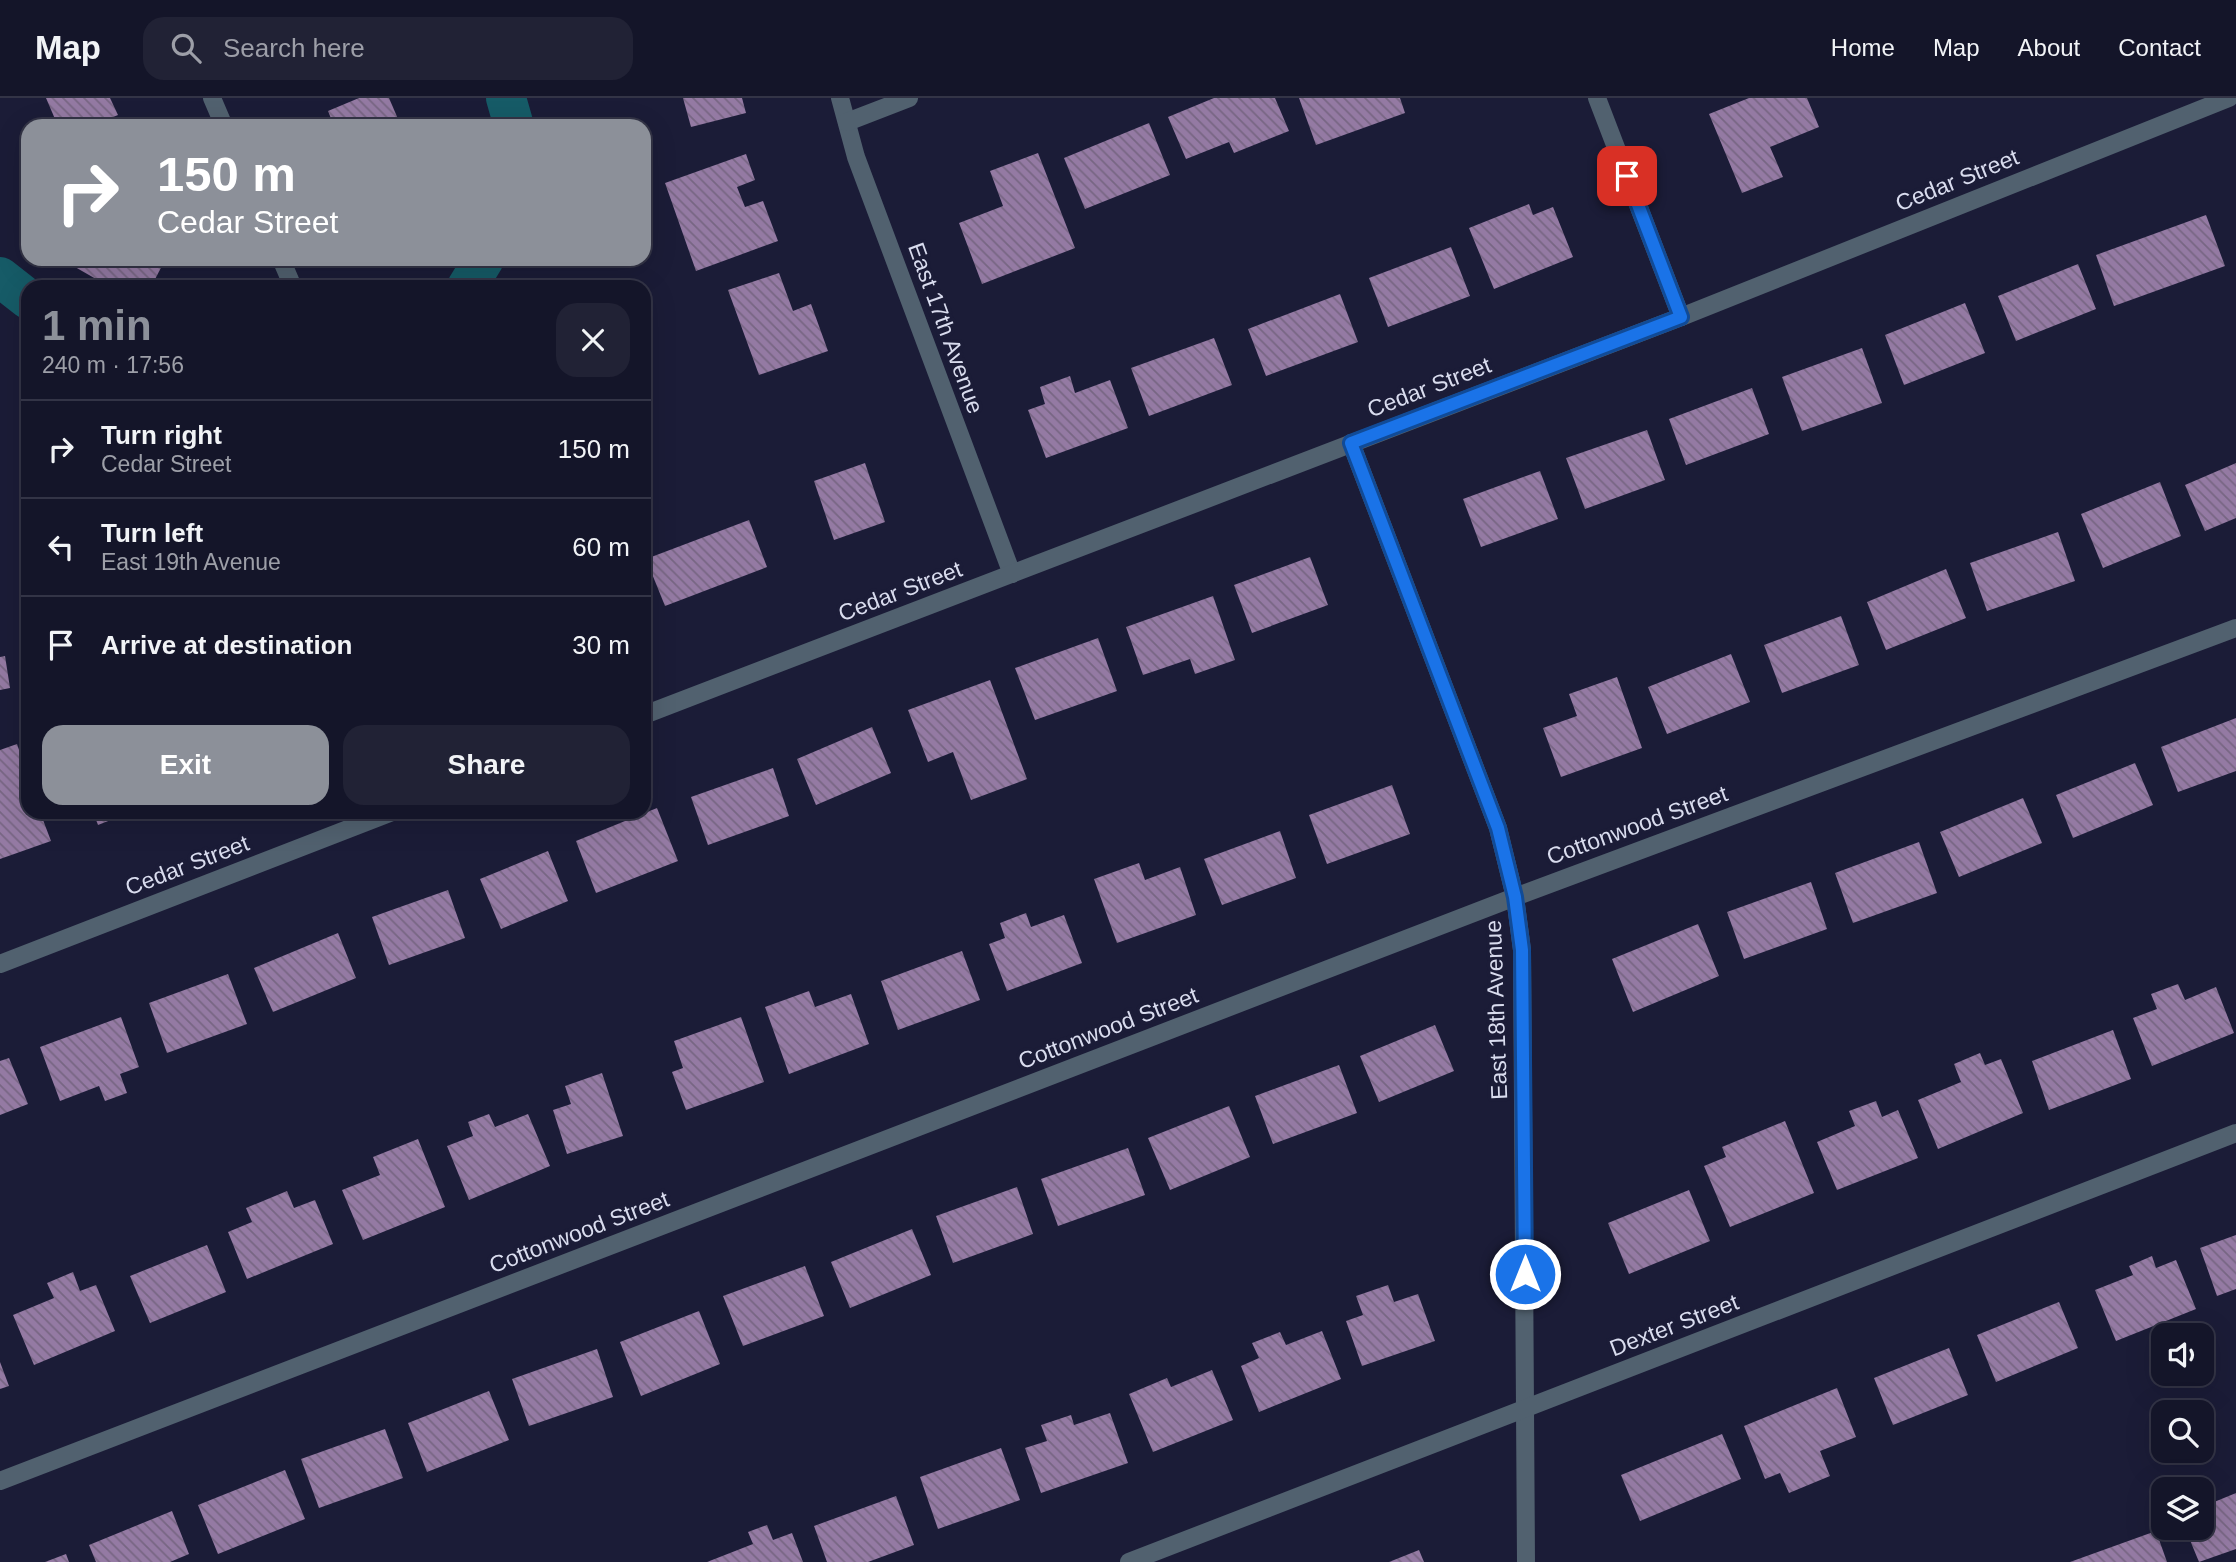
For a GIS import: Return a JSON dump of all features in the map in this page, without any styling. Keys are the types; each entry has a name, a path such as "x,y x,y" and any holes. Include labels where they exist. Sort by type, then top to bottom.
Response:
{"street":[{"path":"212,98 221,119"},
{"name":"East 17th Avenue","path":"841,98 856,157 1012,574"},
{"path":"847,122 909,98"},
{"path":"1597,98 1681,317"},
{"name":"Cedar Street","path":"651,712 1681,317 2229,98"},
{"name":"East 18th Avenue","path":"1351,443 1498,828 1515,897 1522,950 1526,1562"},
{"name":"Cottonwood Street","path":"0,1482 1515,897 2236,628"},
{"name":"Cedar Street","path":"0,964 374,819"},
{"name":"Dexter Street","path":"1129,1562 2236,1133"}],"building":[{"path":"46,98 110,98 118,115 108,119 55,119"},
{"path":"359,98 389,98 398,119 331,119 328,111"},
{"path":"683,98 742,98 746,113 691,127"},
{"path":"1214,98 1275,98 1289,131 1234,153 1229,142 1186,159 1168,117"},
{"path":"1299,98 1400,98 1405,113 1316,145"},
{"path":"1749,98 1807,98 1819,127 1770,147 1783,177 1742,193 1709,114"},
{"path":"1149,123 1170,175 1085,209 1064,158"},
{"path":"1038,153 1075,248 982,284 959,223 1003,206 990,171"},
{"path":"746,154 755,180 737,187 745,207 763,201 778,241 696,271 665,183"},
{"path":"1529,204 1533,215 1553,207 1573,257 1494,289 1469,228"},
{"path":"2206,215 2225,266 2114,306 2096,255"},
{"path":"1451,247 1470,296 1388,327 1369,278"},
{"path":"2078,264 2096,309 2016,341 1998,296"},
{"path":"73,266 162,266 155,280 98,280"},
{"path":"779,273 793,311 811,304 828,351 759,375 728,290"},
{"path":"1340,294 1358,342 1266,376 1248,329"},
{"path":"1965,303 1985,353 1904,385 1885,335"},
{"path":"1214,338 1232,385 1149,416 1131,368"},
{"path":"1862,348 1882,403 1802,431 1782,377"},
{"path":"1070,376 1075,393 1110,380 1128,428 1046,458 1028,410 1045,404 1040,387"},
{"path":"1752,388 1769,434 1686,465 1669,419"},
{"path":"1647,430 1665,480 1585,509 1566,458"},
{"path":"865,463 885,522 834,540 814,481"},
{"path":"2236,463 2236,518 2205,531 2185,485"},
{"path":"1540,471 1558,519 1481,547 1463,499"},
{"path":"2160,482 2181,536 2103,568 2081,514"},
{"path":"749,520 767,567 665,606 651,571 651,557"},
{"path":"2058,532 2075,581 1987,611 1970,563"},
{"path":"1310,557 1328,605 1252,633 1234,585"},
{"path":"1946,569 1966,618 1886,650 1867,602"},
{"path":"1213,596 1235,660 1195,674 1190,659 1143,675 1126,627"},
{"path":"1841,616 1859,665 1782,693 1764,645"},
{"path":"1098,638 1117,691 1035,720 1015,668"},
{"path":"1731,654 1750,702 1667,734 1648,687"},
{"path":"5,656 10,688 0,690 0,657"},
{"path":"1617,677 1642,748 1561,777 1543,728 1577,716 1569,694"},
{"path":"990,680 1027,779 971,800 953,752 928,762 908,710"},
{"path":"2236,718 2236,771 2178,792 2161,747"},
{"path":"872,727 891,773 816,805 797,759"},
{"path":"17,744 21,756 21,819 43,819 51,841 0,859 0,750"},
{"path":"2135,763 2153,805 2073,838 2056,795"},
{"path":"773,768 789,816 708,845 691,797"},
{"path":"1392,785 1410,834 1327,864 1309,815"},
{"path":"2023,798 2042,843 1959,877 1940,832"},
{"path":"657,808 678,861 596,893 576,841 630,819 651,819 651,810"},
{"path":"96,819 113,819 98,825"},
{"path":"1280,831 1296,878 1222,905 1204,859"},
{"path":"1919,842 1937,893 1853,923 1835,873"},
{"path":"548,851 568,901 501,929 480,879"},
{"path":"1139,863 1145,880 1180,867 1196,915 1117,943 1094,879"},
{"path":"1811,882 1827,929 1744,959 1727,912"},
{"path":"448,890 465,938 389,965 372,917"},
{"path":"1026,913 1031,927 1064,915 1082,963 1007,991 989,944 1005,938 1000,923"},
{"path":"1698,924 1719,976 1633,1012 1612,959"},
{"path":"338,933 356,978 273,1012 254,968"},
{"path":"962,951 980,1000 898,1030 881,981"},
{"path":"228,974 247,1024 167,1053 149,1003"},
{"path":"2178,984 2185,1000 2216,987 2234,1033 2152,1066 2133,1018 2157,1009 2151,994"},
{"path":"809,991 815,1007 851,994 869,1044 789,1074 765,1007"},
{"path":"121,1017 139,1067 120,1074 127,1093 105,1101 99,1086 60,1101 40,1047"},
{"path":"741,1017 764,1082 686,1110 672,1072 683,1068 674,1041"},
{"path":"1435,1025 1454,1071 1379,1102 1360,1056"},
{"path":"2113,1030 2131,1079 2049,1110 2032,1061"},
{"path":"1980,1053 1985,1065 2001,1059 2023,1113 1938,1149 1918,1100 1961,1082 1954,1064"},
{"path":"9,1058 28,1104 0,1115 0,1061"},
{"path":"1339,1065 1357,1113 1273,1144 1255,1096"},
{"path":"602,1073 623,1136 567,1154 553,1110 571,1104 565,1086"},
{"path":"1876,1101 1882,1117 1898,1110 1918,1158 1837,1190 1817,1142 1855,1126 1849,1111"},
{"path":"1229,1106 1250,1157 1170,1190 1148,1138"},
{"path":"489,1114 495,1127 528,1114 550,1166 469,1200 447,1146 473,1136 468,1122"},
{"path":"1785,1121 1814,1193 1730,1227 1704,1166 1726,1157 1722,1147"},
{"path":"418,1139 445,1207 363,1240 342,1190 380,1175 373,1157"},
{"path":"1128,1148 1145,1195 1058,1226 1041,1179"},
{"path":"1017,1187 1033,1234 953,1263 936,1216"},
{"path":"1689,1190 1710,1241 1629,1274 1608,1223"},
{"path":"287,1191 294,1208 315,1200 333,1244 247,1279 228,1232 252,1222 246,1208"},
{"path":"912,1229 931,1275 850,1308 831,1262"},
{"path":"2236,1235 2236,1289 2217,1296 2200,1248"},
{"path":"207,1245 226,1292 150,1323 130,1276"},
{"path":"2152,1256 2156,1268 2176,1260 2196,1309 2161,1323 2151,1323 2151,1327 2116,1341 2095,1290 2133,1275 2129,1266"},
{"path":"805,1266 824,1316 743,1346 723,1296"},
{"path":"73,1272 80,1291 96,1285 115,1331 34,1365 13,1315 54,1298 47,1283"},
{"path":"1388,1285 1394,1302 1418,1294 1435,1341 1362,1366 1346,1321 1363,1315 1356,1296"},
{"path":"2059,1302 2078,1348 1996,1382 1977,1335"},
{"path":"699,1311 720,1364 641,1396 620,1342"},
{"path":"1322,1331 1341,1379 1259,1412 1241,1366 1259,1358 1252,1343 1280,1332 1286,1345"},
{"path":"1949,1348 1968,1395 1893,1425 1874,1378"},
{"path":"597,1349 613,1397 529,1426 512,1379"},
{"path":"0,1362 9,1386 0,1389"},
{"path":"1212,1370 1233,1420 1153,1452 1129,1394 1167,1378 1171,1387"},
{"path":"1837,1388 1856,1437 1820,1451 1830,1476 1789,1493 1780,1473 1765,1479 1744,1426"},
{"path":"489,1391 509,1440 427,1472 408,1423"},
{"path":"1110,1413 1128,1463 1041,1493 1025,1448 1047,1441 1041,1425 1071,1415 1074,1425"},
{"path":"385,1429 403,1478 319,1508 301,1459"},
{"path":"1722,1434 1741,1479 1640,1521 1621,1475"},
{"path":"1001,1448 1020,1500 938,1529 920,1477"},
{"path":"285,1470 305,1519 218,1554 198,1505"},
{"path":"2236,1493 2236,1549 2199,1562 2190,1540 2214,1540 2214,1502"},
{"path":"896,1496 914,1545 868,1562 827,1562 814,1526"},
{"path":"172,1511 189,1554 170,1562 96,1562 89,1545"},
{"path":"767,1525 773,1540 792,1533 803,1562 707,1562 753,1544 748,1532"},
{"path":"2151,1533 2151,1540 2159,1540 2167,1562 2070,1562"},
{"path":"1419,1550 1424,1562 1389,1562"},
{"path":"66,1554 69,1562 45,1562"}],"waterway":[{"path":"506,98 512,119"},
{"path":"471,280 480,266"},
{"path":"0,277 21,294"}],"route":[{"path":"1525,1274 1522,950 1515,897 1498,828 1351,443 1681,317 1627,176"}]}
